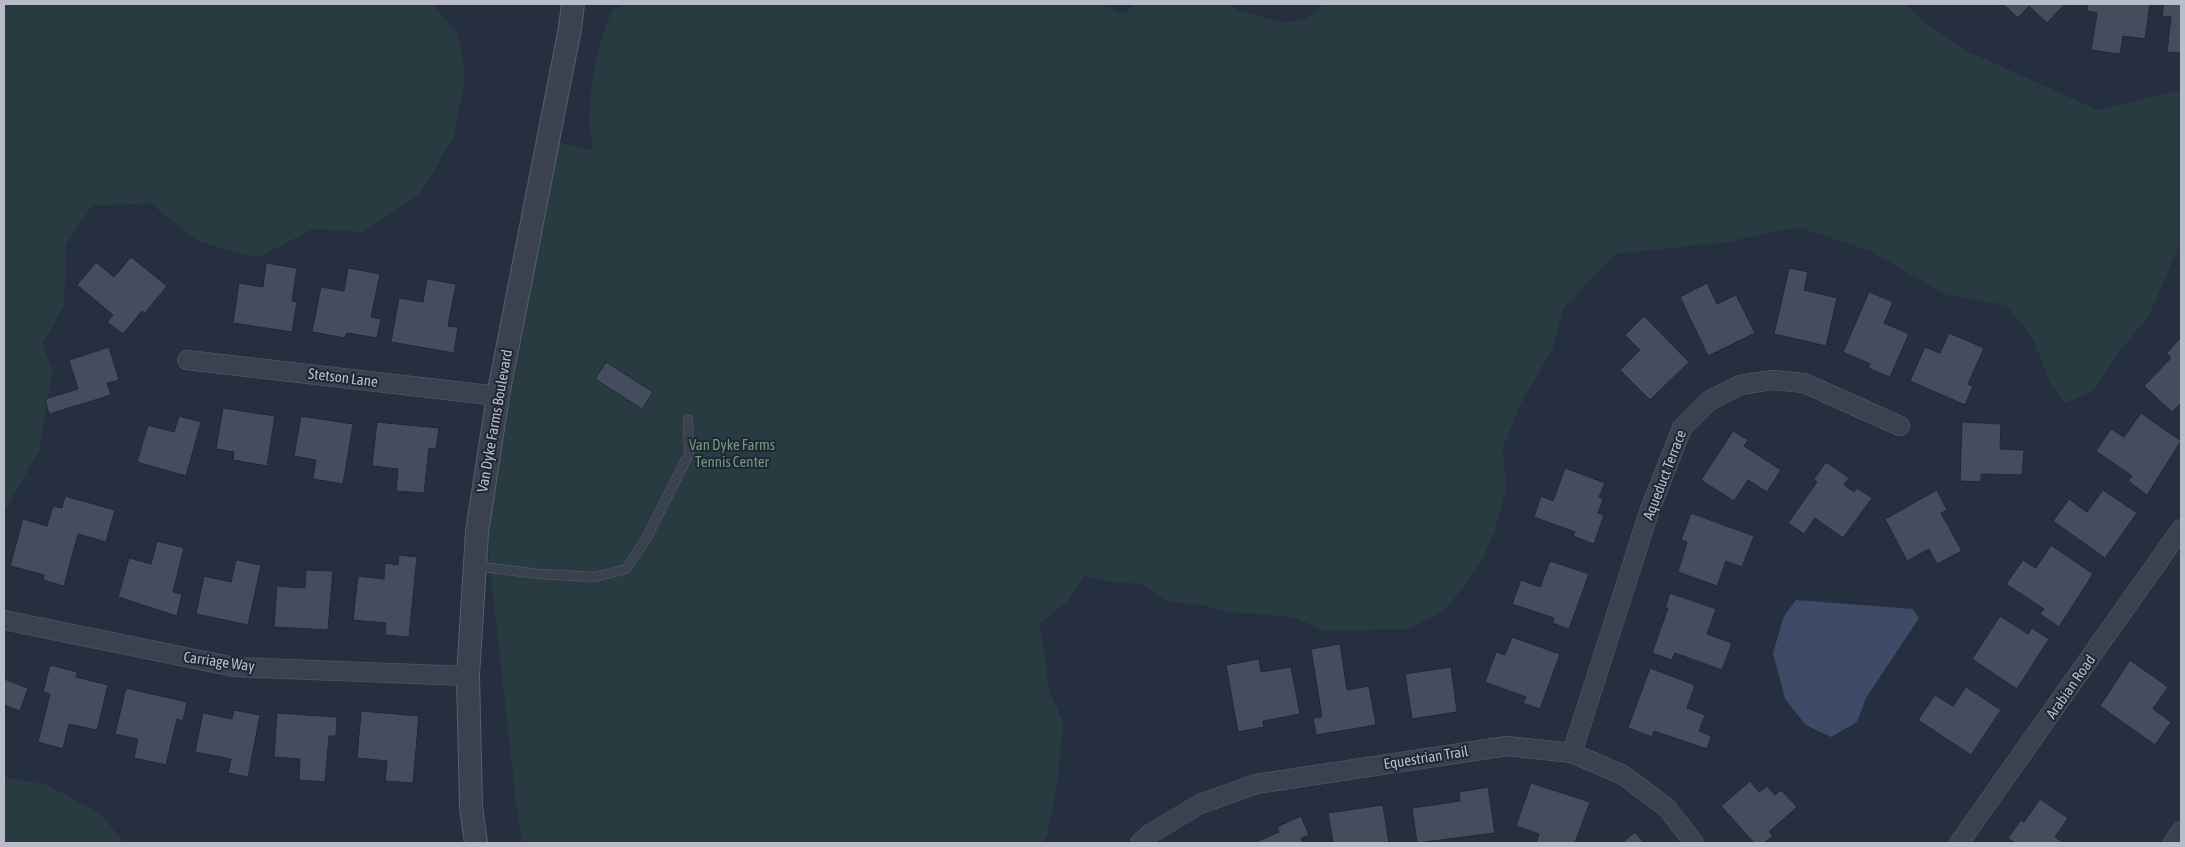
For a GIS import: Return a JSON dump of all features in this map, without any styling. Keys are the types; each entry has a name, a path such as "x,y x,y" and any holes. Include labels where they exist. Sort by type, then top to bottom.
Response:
{"street":[{"name":"Van Dyke Farms Boulevard","path":"476,843 471,806 468,676 477,532 498,396 570,28 572,4"},
{"name":"Stetson Lane","path":"187,360 498,396"},
{"name":"Aqueduct Terrace","path":"1572,753 1650,509 1682,428 1708,401 1740,385 1772,380 1804,383 1900,426"},
{"name":"Arabian Road","path":"1959,843 2181,529"},
{"name":"Carriage Way","path":"4,620 234,667 468,676"},
{"name":"Equestrian Trail","path":"1140,843 1150,834 1200,804 1256,784 1507,746 1572,753 1623,775 1667,808 1694,843"},
{"path":"2173,843 2181,831"}],"lane":[{"path":"475,566 539,574 595,578 626,569 646,539 689,454 688,420"}],"green space":[{"path":"4,4 432,4 458,34 465,77 454,137 419,195 361,232 313,229 257,258 197,241 150,203 92,206 66,245 64,306 42,344 53,371 39,451 4,512"},
{"name":"Van Dyke Farms Tennis Center","path":"627,4 1099,4 1124,14 1134,4 1228,4 1238,10 1280,22 1304,20 1325,4 1905,4 1923,22 1969,52 2098,110 2181,90 2181,241 2149,316 2121,349 2093,391 2065,403 2051,385 2033,339 2006,305 1947,295 1870,251 1798,227 1728,242 1615,254 1563,309 1553,348 1520,405 1503,448 1506,490 1495,530 1481,562 1446,610 1408,629 1325,631 1293,617 1230,612 1202,605 1168,602 1143,584 1112,582 1084,576 1068,601 1040,623 1049,690 1063,722 1057,787 1047,835 1042,843 522,843 518,813 529,794 517,812 485,523 522,340 557,142 593,150 589,119 592,83 599,46 612,10"},
{"path":"4,777 47,785 101,814 124,843 4,843"}],"water":[{"path":"1796,600 1913,609 1919,618 1866,698 1857,722 1831,737 1806,725 1785,699 1773,653 1784,616"}],"building":[{"path":"2003,4 2065,4 2047,23 2029,6 2018,18"},
{"path":"2088,4 2150,4 2145,39 2123,36 2120,54 2091,50 2097,13 2087,11"},
{"path":"2164,4 2181,4 2181,53 2167,52 2171,17 2162,16"},
{"path":"131,257 167,286 145,313 142,311 123,334 107,322 113,315 77,285 96,262 114,277"},
{"path":"266,263 297,268 292,301 297,302 292,332 233,323 239,283 263,287"},
{"path":"348,268 380,274 371,317 381,319 377,338 347,333 345,338 312,332 321,287 344,291"},
{"path":"1789,268 1808,272 1804,290 1837,298 1826,346 1774,334"},
{"path":"427,279 456,284 448,326 458,327 454,353 391,342 399,298 423,302"},
{"path":"1707,283 1717,304 1736,295 1755,333 1708,356 1680,297"},
{"path":"1869,292 1893,302 1884,323 1909,334 1890,377 1868,368 1870,364 1843,352"},
{"path":"1644,316 1689,362 1650,400 1620,370 1640,350 1625,335"},
{"path":"1949,333 1984,348 1968,384 1973,386 1965,405 1910,381 1925,347 1940,353"},
{"path":"2181,337 2181,403 2172,412 2144,386 2171,358 2167,353"},
{"path":"109,347 119,380 107,383 111,395 49,414 45,399 78,389 69,360"},
{"path":"606,362 653,392 642,409 595,379"},
{"path":"223,408 275,416 267,466 233,460 234,452 216,449"},
{"path":"2141,413 2181,441 2147,495 2128,481 2132,476 2096,451 2111,429 2124,437"},
{"path":"179,416 201,422 186,476 137,462 148,425 174,432"},
{"path":"301,416 353,424 343,484 313,479 316,460 294,456"},
{"path":"377,422 439,428 436,449 429,448 424,493 396,491 398,469 372,466"},
{"path":"1962,422 2001,424 2000,449 2024,450 2022,475 1981,474 1981,482 1960,481"},
{"path":"1733,431 1748,440 1744,446 1781,470 1767,492 1748,480 1734,501 1701,480"},
{"path":"1826,462 1849,478 1844,485 1854,492 1857,488 1872,498 1843,538 1815,518 1804,534 1788,523 1817,482 1814,479"},
{"path":"1565,468 1605,483 1599,497 1603,499 1598,513 1604,515 1594,544 1573,536 1575,532 1534,517 1541,496 1553,501"},
{"path":"1937,490 1947,510 1941,513 1962,551 1937,564 1929,549 1907,561 1885,519"},
{"path":"2103,490 2137,513 2105,558 2053,521 2069,499 2087,512"},
{"path":"65,496 115,510 106,542 78,534 64,586 43,580 44,575 10,566 23,519 47,526 53,506 62,508"},
{"path":"1691,513 1754,536 1742,567 1726,561 1717,586 1678,572 1687,542 1681,540"},
{"path":"157,541 184,548 173,592 182,594 177,616 118,597 129,558 151,564"},
{"path":"2051,545 2093,574 2059,627 2040,614 2044,609 2006,584 2023,560 2036,568"},
{"path":"399,555 417,557 409,637 385,635 386,623 353,620 358,576 384,579 385,563 398,565"},
{"path":"236,560 261,565 248,625 196,614 204,576 231,582"},
{"path":"1550,561 1589,574 1569,629 1552,623 1554,618 1512,604 1521,580 1540,587"},
{"path":"306,570 333,571 328,630 274,627 277,586 305,588"},
{"path":"1670,593 1716,609 1707,634 1732,643 1722,670 1675,653 1672,660 1652,653 1668,608 1665,608"},
{"path":"2000,616 2028,634 2032,628 2049,639 2017,689 1972,659"},
{"path":"1512,637 1560,654 1540,709 1523,703 1526,697 1485,682 1496,652 1505,655"},
{"path":"1340,644 1347,690 1369,686 1376,725 1316,735 1313,718 1322,717 1311,649"},
{"path":"1259,659 1261,672 1291,667 1300,714 1263,721 1264,727 1238,732 1226,665"},
{"path":"2130,660 2168,687 2153,709 2171,722 2155,745 2100,706"},
{"path":"50,665 77,672 76,677 108,685 97,730 69,724 63,749 38,742 50,694 43,692"},
{"path":"1451,667 1457,712 1412,719 1405,674"},
{"path":"1650,668 1695,685 1687,708 1705,715 1699,731 1711,736 1707,749 1654,731 1652,737 1628,728"},
{"path":"4,679 28,688 20,711 4,705"},
{"path":"1966,687 2001,710 1971,755 1918,720 1935,695 1953,706"},
{"path":"126,688 187,702 183,721 177,719 166,765 134,758 138,739 115,734"},
{"path":"234,710 260,715 248,777 228,773 231,759 195,752 203,713 232,719"},
{"path":"361,711 419,716 413,783 385,781 387,761 357,758"},
{"path":"277,713 337,717 336,736 329,736 325,782 299,780 300,759 274,757"},
{"path":"1750,781 1759,792 1767,786 1775,795 1781,790 1797,807 1769,832 1773,836 1764,843 1754,843 1721,806"},
{"path":"1531,783 1590,802 1575,843 1536,843 1539,834 1516,826"},
{"path":"1488,787 1495,833 1417,843 1412,808 1460,801 1459,792"},
{"path":"2040,799 2068,818 2055,837 2064,843 2015,843 2008,838 2021,820 2024,822"},
{"path":"1383,805 1389,843 1333,843 1328,813"},
{"path":"1301,816 1309,835 1301,838 1303,843 1254,843 1279,832 1277,827"},
{"path":"1635,832 1644,843 1622,843"}]}
